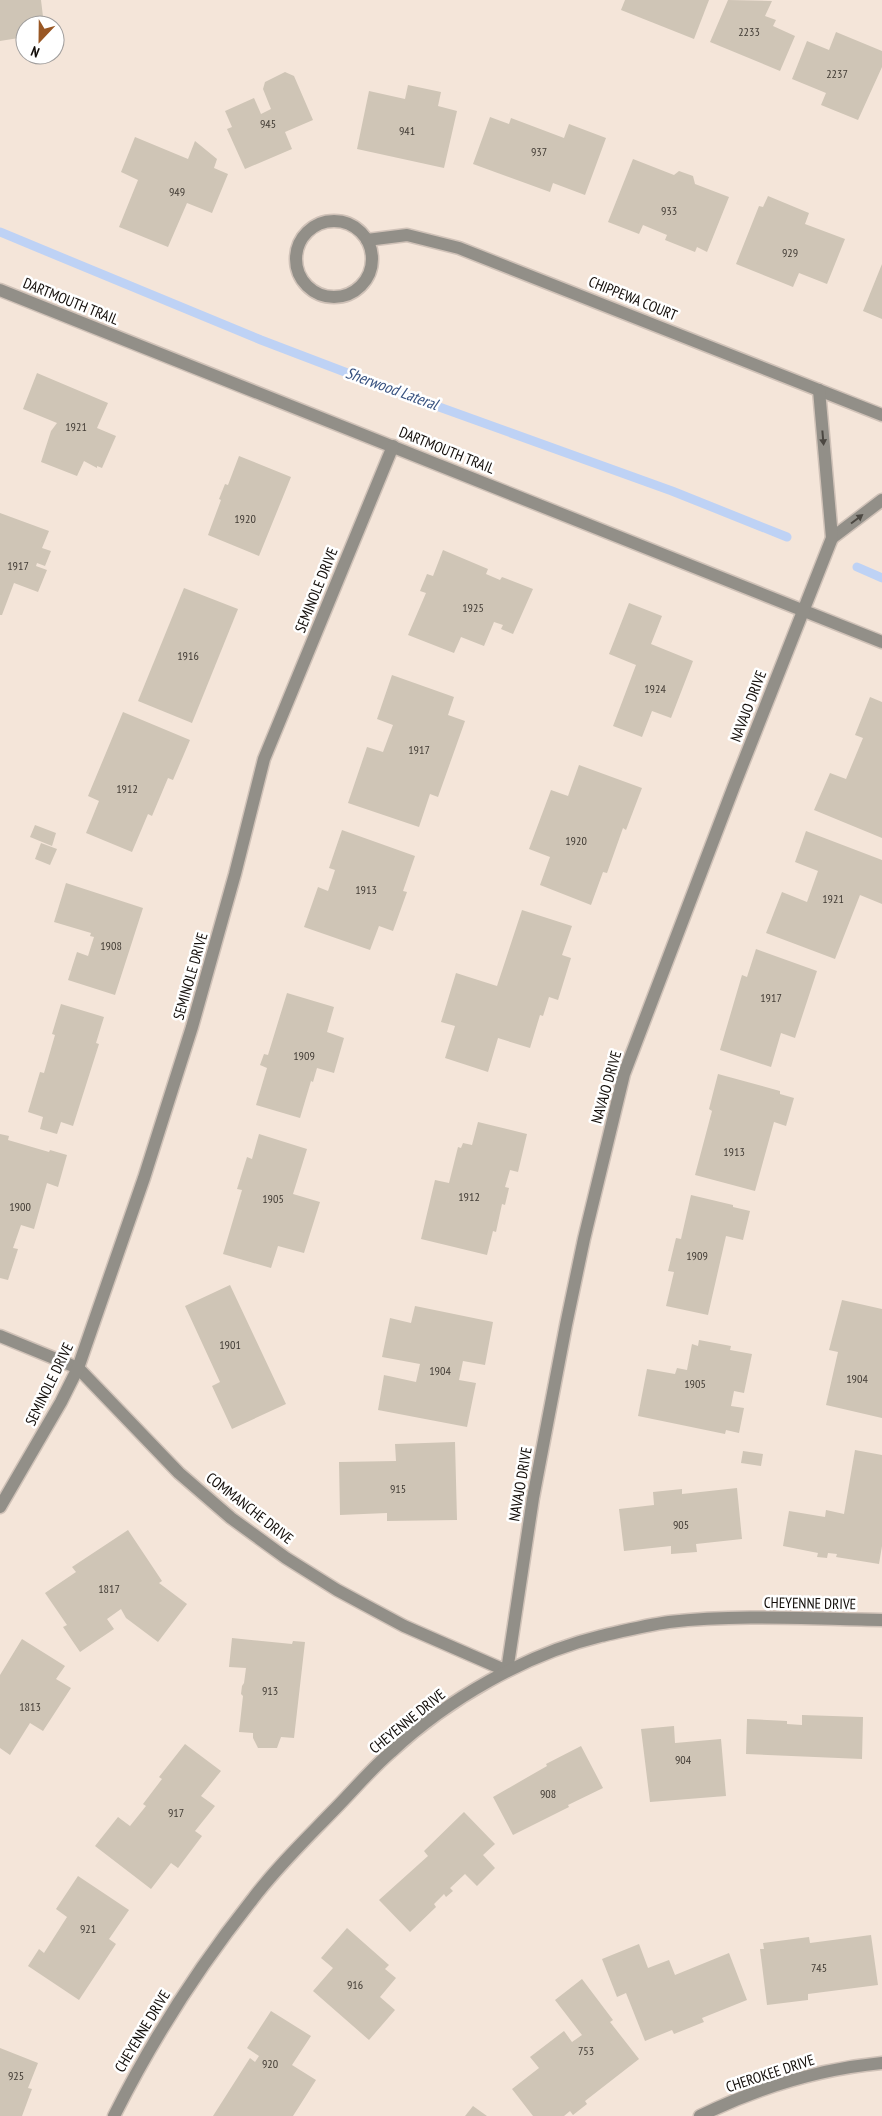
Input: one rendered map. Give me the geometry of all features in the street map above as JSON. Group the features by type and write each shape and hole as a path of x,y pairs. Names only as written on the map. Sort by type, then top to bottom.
{"street":[{"path":"332,220 348,223 359,230 367,240 372,255 370,269 365,281 356,290 343,296 331,297 318,294 300,278 296,265 296,252 300,241 308,230 319,223 332,220"},
{"name":"CHIPPEWA COURT","path":"367,240 407,235 459,248 882,415"},
{"name":"DARTMOUTH TRAIL","path":"0,290 882,642"},
{"name":"NAVAJO DRIVE","path":"506,1671 533,1498 566,1325 586,1230 624,1074 832,538 819,390"},
{"name":"SEMINOLE DRIVE","path":"0,1507 61,1402 78,1368 144,1178 192,1027 235,874 264,759 393,446"},
{"path":"832,538 882,500"},
{"name":"COMMANCHE DRIVE","path":"0,1336 78,1368 179,1473 231,1518 286,1558 337,1590 404,1626 506,1671"},
{"name":"CHEYENNE DRIVE","path":"114,2116 142,2059 194,1976 253,1898 291,1854 391,1751 446,1707 506,1671 540,1656 599,1636 668,1622 730,1618 882,1620"},
{"name":"CHEROKEE DRIVE","path":"700,2116 734,2100 801,2077 882,2063"}],"building":[{"path":"0,0 41,0 43,15 15,15 15,39 0,41"},
{"path":"625,0 709,0 694,39 621,10"},
{"path":"728,0 772,1 765,16 776,20 773,26 795,36 780,71 710,42"},
{"path":"836,32 882,51 882,67 858,120 821,105 826,93 792,79 807,41 829,50"},
{"path":"285,72 294,76 313,120 285,132 292,149 245,169 227,129 232,127 225,111 254,98 261,114 271,109 263,89 265,82"},
{"path":"408,85 441,92 438,106 457,111 444,168 357,149 369,91 405,99"},
{"path":"490,117 509,124 511,118 564,138 569,124 606,138 585,195 553,183 550,192 473,164"},
{"path":"135,137 188,159 195,141 217,159 214,168 228,174 212,213 187,203 168,247 119,227 138,180 121,172"},
{"path":"633,159 674,175 679,171 693,176 695,184 729,197 707,252 697,247 695,252 665,240 667,235 643,225 639,234 608,222"},
{"path":"768,196 809,213 805,224 845,239 827,284 799,273 793,287 736,264 759,206 763,207"},
{"path":"882,264 882,319 863,311"},
{"path":"37,373 108,403 97,428 116,436 102,468 97,466 97,468 84,461 77,476 41,462 51,431 57,423 23,409"},
{"path":"239,456 291,477 259,556 208,535 221,500 219,499 225,484 228,485"},
{"path":"0,513 49,531 42,548 51,551 45,566 37,563 36,566 47,570 38,592 14,583 2,615 0,615"},
{"path":"443,550 488,569 486,574 500,580 502,577 533,589 513,634 501,629 503,625 494,622 484,646 461,637 454,653 408,635 426,593 420,591 427,574 433,576"},
{"path":"184,588 238,609 192,723 138,701"},
{"path":"629,603 662,616 651,644 693,661 671,718 652,711 642,737 613,726 636,665 609,654"},
{"path":"392,675 454,697 448,715 465,721 438,797 430,794 419,827 348,803 367,747 383,752 393,725 377,719"},
{"path":"870,697 882,702 882,838 814,810 830,773 846,779 863,738 855,735"},
{"path":"123,712 190,740 173,780 168,778 152,816 148,814 132,852 86,833 99,801 88,796"},
{"path":"579,765 642,788 626,830 623,828 607,873 603,872 591,905 540,885 550,857 529,849 551,790 568,796"},
{"path":"35,825 56,833 52,846 30,837"},
{"path":"342,830 415,856 403,891 407,892 393,931 379,926 370,950 304,927 318,887 328,891 335,870 329,868"},
{"path":"806,831 882,860 882,904 860,895 835,959 766,933 782,892 807,902 818,871 795,862"},
{"path":"41,843 57,849 50,865 35,859"},
{"path":"66,883 143,908 115,995 68,980 77,952 88,956 94,937 90,936 91,933 54,922"},
{"path":"522,910 572,926 562,955 571,958 558,1000 549,997 543,1016 540,1015 530,1048 498,1038 488,1072 445,1058 455,1026 441,1022 456,973 497,986"},
{"path":"756,949 817,971 795,1038 781,1033 771,1067 720,1050 742,975 747,977"},
{"path":"287,993 334,1007 327,1032 344,1038 334,1073 317,1068 300,1118 256,1105 267,1068 260,1065 264,1054 268,1055"},
{"path":"61,1004 104,1017 96,1043 99,1044 73,1126 61,1122 57,1134 40,1129 43,1117 28,1112 40,1072 44,1073 55,1035 52,1034"},
{"path":"718,1074 780,1091 780,1094 794,1098 786,1126 774,1122 755,1191 695,1175 712,1111 709,1109"},
{"path":"478,1122 527,1134 518,1172 510,1170 505,1187 509,1188 505,1205 502,1204 496,1232 493,1231 487,1255 421,1239 435,1180 449,1183 458,1147 461,1148 463,1143 472,1145"},
{"path":"0,1134 9,1136 8,1140 49,1152 50,1150 67,1155 58,1187 47,1183 34,1229 21,1225 13,1248 18,1249 8,1280 0,1278"},
{"path":"259,1134 307,1149 293,1194 320,1202 304,1253 278,1246 271,1268 223,1254 242,1190 237,1189 247,1157 252,1159"},
{"path":"691,1195 750,1211 743,1240 726,1236 708,1315 666,1306 674,1272 668,1271 676,1238 681,1239"},
{"path":"230,1285 286,1404 232,1429 212,1386 220,1382 185,1306"},
{"path":"842,1300 882,1309 882,1418 826,1405 838,1352 829,1350"},
{"path":"415,1306 493,1322 485,1365 463,1361 459,1380 476,1383 467,1427 378,1410 384,1375 416,1382 420,1364 382,1357 390,1318 411,1323"},
{"path":"699,1340 731,1346 730,1350 752,1354 744,1393 734,1391 731,1406 744,1408 739,1433 726,1430 725,1434 638,1416 647,1369 675,1374 677,1368 687,1370 692,1344 698,1346"},
{"path":"455,1442 457,1520 387,1521 387,1513 340,1515 339,1462 396,1461 395,1444"},
{"path":"855,1450 882,1455 882,1546 879,1564 836,1557 837,1554 828,1553 827,1558 817,1557 818,1553 783,1546 789,1511 825,1517 826,1510 844,1514"},
{"path":"743,1451 763,1454 761,1466 741,1463"},
{"path":"737,1488 742,1539 696,1544 697,1552 671,1554 671,1546 624,1551 619,1509 654,1505 653,1492 682,1489 682,1494"},
{"path":"128,1530 162,1581 159,1583 187,1604 158,1642 126,1618 121,1609 107,1619 114,1629 80,1652 63,1627 67,1625 45,1593 76,1572 72,1567"},
{"path":"232,1638 292,1644 293,1641 305,1642 294,1738 281,1737 277,1748 258,1748 253,1738 253,1733 239,1732 243,1696 241,1694 246,1668 229,1667"},
{"path":"22,1639 65,1666 56,1679 71,1688 43,1731 30,1723 10,1755 0,1748 0,1675"},
{"path":"802,1715 863,1717 862,1759 746,1754 747,1719 787,1721 787,1724 802,1725"},
{"path":"674,1726 675,1743 721,1739 726,1796 650,1802 641,1729"},
{"path":"185,1744 221,1771 201,1796 215,1806 195,1831 202,1836 178,1868 171,1863 151,1889 95,1846 118,1817 130,1826 146,1806 143,1804 162,1779 159,1777"},
{"path":"581,1746 603,1788 513,1835 493,1797 547,1766 546,1764"},
{"path":"464,1812 495,1844 483,1855 495,1868 477,1886 465,1874 450,1888 453,1891 446,1897 444,1894 434,1904 436,1907 410,1932 379,1900 428,1856 424,1851"},
{"path":"78,1876 129,1910 109,1939 116,1944 79,2000 28,1966 39,1949 44,1953 67,1917 56,1909"},
{"path":"347,1928 389,1965 385,1969 396,1978 380,1997 395,2010 369,2040 313,1991 333,1968 321,1958"},
{"path":"871,1935 878,1985 808,1994 808,2000 767,2005 760,1949 764,1949 763,1943 809,1937 810,1943"},
{"path":"639,1944 648,1968 669,1960 675,1975 729,1953 747,2000 702,2018 704,2022 674,2034 672,2030 645,2041 626,1993 617,1997 602,1959"},
{"path":"582,1979 613,2020 610,2022 639,2059 585,2101 587,2104 573,2115 570,2111 564,2116 533,2116 512,2089 539,2068 530,2057 564,2031 572,2042 582,2035 555,2000"},
{"path":"271,2011 311,2036 292,2065 316,2080 293,2116 213,2116 250,2058 255,2062 259,2056 247,2048"},
{"path":"0,2048 38,2063 28,2088 32,2089 22,2116 0,2116"},
{"path":"473,2106 487,2116 465,2116"}],"waterway":[{"name":"Sherwood Lateral","path":"0,232 261,340 392,390 672,491 787,537"},
{"name":"Sherwood Lateral","path":"857,567 882,578"}]}
